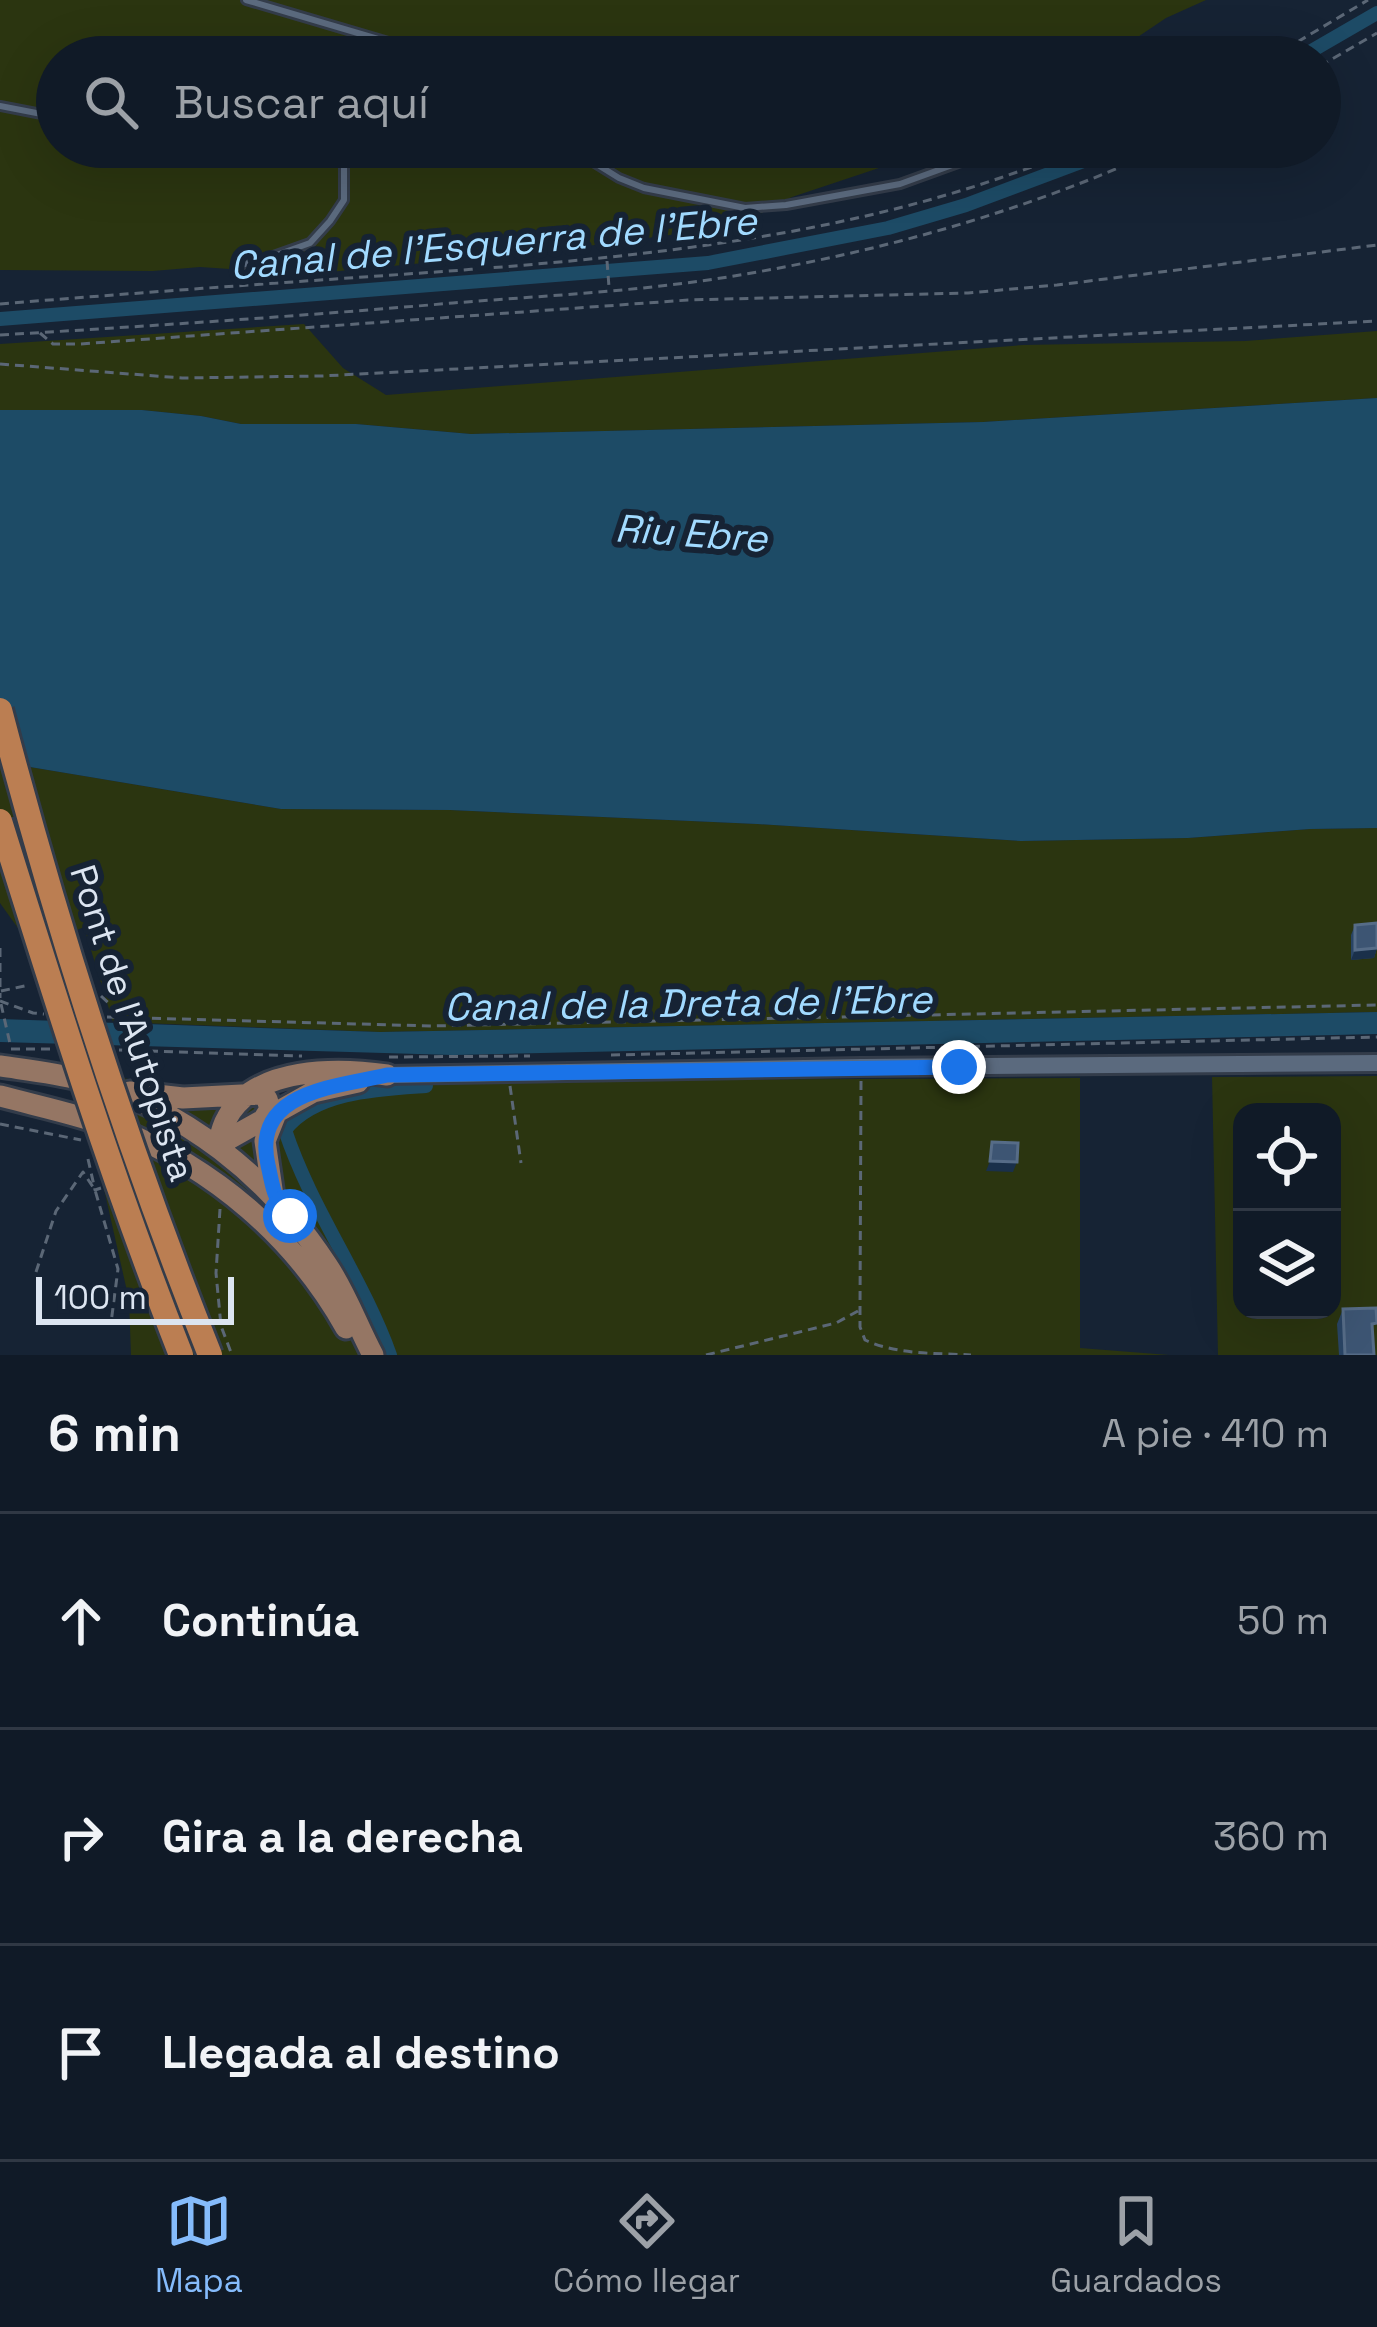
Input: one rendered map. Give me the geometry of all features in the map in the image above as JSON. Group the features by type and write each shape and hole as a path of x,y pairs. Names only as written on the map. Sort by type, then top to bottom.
{"highway":[{"name":"Pont de l'Autopista","path":"0,710 92,1028 210,1355"},
{"name":"Pont de l'Autopista","path":"0,821 67,1036 181,1355"}],"main road":[{"path":"6,1058 100,1086 218,1145 308,1236 330,1270 366,1352"},
{"path":"218,1145 228,1116 252,1093 276,1081 382,1066"},
{"path":"218,1145 313,1092 382,1066"},
{"path":"100,1086 183,1098 260,1094 269,1102 270,1112 261,1123"},
{"path":"0,1096 112,1127 167,1151 227,1191 307,1269 366,1352"},
{"path":"273,1196 265,1141 274,1117 286,1106"}],"street":[{"path":"382,1066 508,1073 1377,1063"}],"lane":[{"path":"246,0 368,36"},
{"path":"0,106 36,113"},
{"path":"237,266 310,242 344,200 344,168"},
{"path":"603,168 644,188 745,208 900,184 944,168"}],"path":[{"path":"1307,36 1368,0"},
{"path":"1341,54 1377,33"},
{"path":"0,304 607,261 830,226 1026,168"},
{"path":"0,335 224,322 709,280 927,235 1033,201 1114,168"},
{"path":"40,333 53,344 80,344 688,300 968,293 1377,245"},
{"path":"607,261 610,289"},
{"path":"0,364 182,378 322,376 1377,321"},
{"path":"0,948 6,1058"},
{"path":"0,1001 33,1013 54,1014"},
{"path":"96,1016 431,1027 1377,1005"},
{"path":"605,1055 1377,1037"},
{"path":"0,1048 6,1058"},
{"path":"6,1058 57,1049"},
{"path":"113,1050 318,1056"},
{"path":"382,1066 548,1057"},
{"path":"861,1067 860,1327 865,1340 877,1346 971,1355"},
{"path":"508,1073 521,1162"},
{"path":"0,1124 84,1142"},
{"path":"88,1158 118,1269 111,1323"},
{"path":"36,1272 56,1210 83,1172 95,1190"},
{"path":"95,1190 115,1184"},
{"path":"227,1191 220,1209 215,1273 220,1326 232,1355"},
{"path":"706,1355 836,1324 860,1310"}],"green space":[{"path":"0,0 1206,0 1139,36 36,36 36,168 879,168 792,197 737,226 550,251 308,274 200,267 0,270"},
{"path":"304,324 343,368 386,395 1023,345 1245,341 1377,331 1377,398 983,422 471,434 356,424 241,424 142,410 0,410 0,344"},
{"path":"0,762 281,809 450,810 1021,841 1377,828 1377,1012 380,1032 113,1022 84,927 52,941 20,931 0,903"},
{"path":"68,1069 197,1086 272,1075 280,1122 337,1092 401,1081 1080,1078 1080,1348 1169,1355 131,1355 129,1300 93,1140"},
{"path":"1377,1076 1377,1355 1218,1355 1212,1077"}],"water":[{"name":"Riu Ebre","path":"1377,398 1377,828 1021,841 450,810 281,809 0,762 0,410 142,410 241,424 356,424 471,434 983,422"},
{"path":"1377,1012 1377,1034 453,1055 0,1042 0,1019 380,1032"}],"building":[{"path":"1377,923 1377,948 1355,950 1355,925"},
{"path":"992,1142 1018,1143 1017,1162 990,1161"},
{"path":"1376,1308 1374,1355 1345,1355 1343,1309"}],"waterway":[{"name":"Canal de l'Esquerra de l'Ebre","path":"1337,36 1377,13"},
{"name":"Canal de l'Esquerra de l'Ebre","path":"0,319 708,263 888,228 1065,168"},
{"path":"390,1355 308,1188 285,1130 313,1107 350,1094 426,1086"}],"route":[{"path":"290,1216 273,1196 266,1133 286,1106 345,1083 387,1075 959,1067"}],"water label":[{"name":"Canal de la Dreta de l'Ebre","path":"688,1003"}]}
